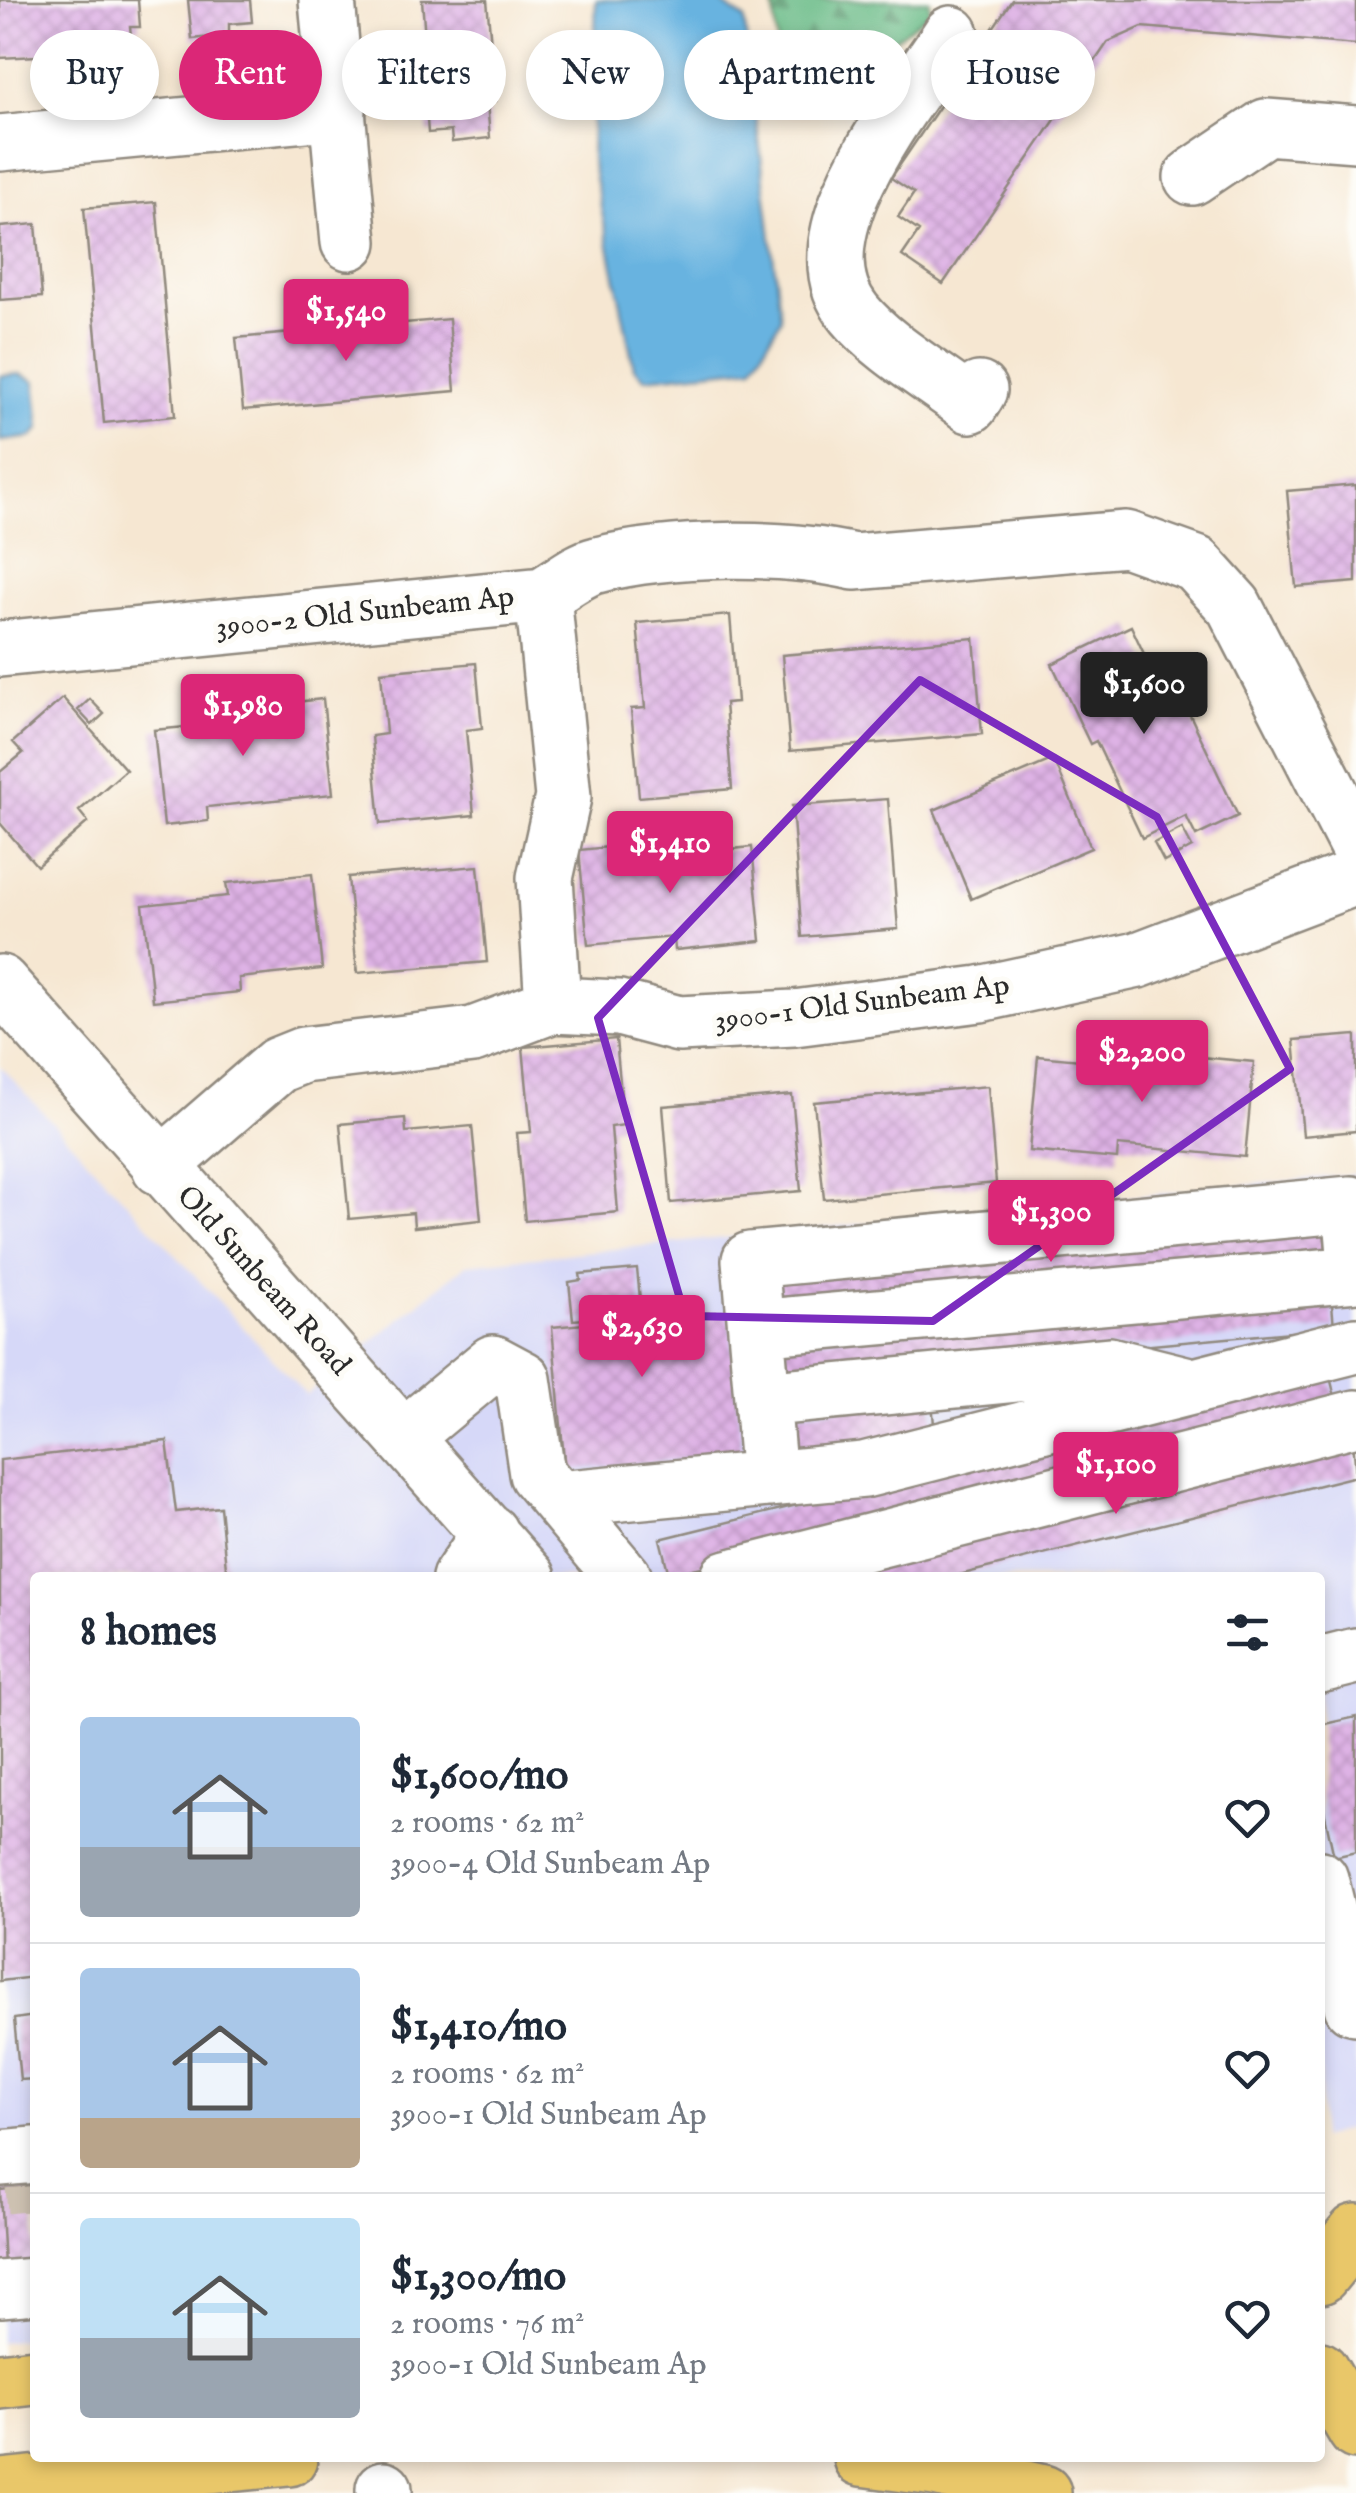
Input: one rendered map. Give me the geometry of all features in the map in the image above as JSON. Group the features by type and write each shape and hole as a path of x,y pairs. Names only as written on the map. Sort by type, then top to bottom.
{"main road":[{"path":"1325,2210 1356,2199"},
{"path":"1325,2270 1356,2232"},
{"path":"0,2381 30,2377"},
{"path":"1325,2379 1356,2432"},
{"path":"1325,2443 1356,2452"},
{"path":"0,2486 248,2462"},
{"path":"889,2462 1040,2484"}],"street":[{"path":"328,0 349,242"},
{"path":"931,65 858,179 835,235 833,258 843,294 863,322 970,404 980,390"},
{"path":"0,143 338,111"},
{"path":"1192,176 1266,127 1356,134"},
{"name":"3900-2 Old Sunbeam Ap","path":"0,649 543,596 594,565 722,550 810,552 854,562 1126,539 1196,564 1234,606 1356,844"},
{"path":"543,596 563,797 545,878 553,1005"},
{"name":"3900-1 Old Sunbeam Ap","path":"160,1167 278,1064 302,1055 473,1035 553,1005 619,1008 679,1024 794,1018 980,994 1138,960 1356,877"},
{"name":"Old Sunbeam Road","path":"0,983 523,1572"},
{"path":"769,1479 750,1260 1351,1204 1356,1266"},
{"path":"756,1328 1356,1274"},
{"path":"558,1500 864,1470 1356,1345"},
{"path":"405,1436 493,1363 524,1380 536,1474 619,1572"},
{"path":"762,1398 1109,1365 1194,1386"},
{"path":"752,1572 1356,1418"},
{"path":"464,1572 490,1533"},
{"path":"1325,1664 1356,1656"},
{"path":"1325,1899 1352,2006 1356,2007"},
{"path":"0,2289 30,2286"}],"highlighted area":[{"path":"920,680 1157,817 1290,1069 933,1321 685,1316 598,1018"}],"shaded area":[{"path":"0,1066 306,1395 467,1264 1356,1174 1356,2126 1325,2137 1325,1572 30,1572 30,2339 0,2342"}],"green space":[{"path":"773,0 930,0 929,13 907,30 776,30"}],"water":[{"path":"596,0 717,0 744,19 745,30 684,30 684,120 756,120 781,319 753,367 645,378 634,368 591,159 592,120 664,120 664,30 595,30"},
{"path":"20,374 35,381 40,428 32,437 0,441 0,376"}],"building":[{"path":"0,0 138,0 140,27 30,30 30,56 0,58"},
{"path":"188,0 250,0 252,22 229,24 229,30 191,30"},
{"path":"422,0 487,0 490,30 424,30"},
{"path":"1012,0 1356,0 1356,45 1142,27 1108,42 1095,61 1095,30 992,30"},
{"path":"931,119 1055,120 943,284 902,256 919,231 898,217 914,193 891,178"},
{"path":"427,120 488,120 490,138 452,142 451,131 428,133"},
{"path":"156,202 175,416 104,423 84,208"},
{"path":"36,224 42,297 0,300 0,227"},
{"path":"449,319 455,391 243,410 236,338"},
{"path":"1356,485 1356,582 1296,587 1287,491"},
{"path":"730,615 737,702 725,703 732,789 639,797 631,709 645,708 637,623"},
{"path":"1131,626 1168,705 1182,698 1238,816 1196,836 1186,816 1142,838 1096,741 1090,744 1052,664"},
{"path":"974,638 982,734 790,751 782,655"},
{"path":"476,663 482,728 466,730 474,815 380,824 372,736 386,734 381,672"},
{"path":"63,698 126,770 79,811 88,822 37,866 0,823 0,772 23,753 13,742"},
{"path":"90,699 104,714 92,725 78,710"},
{"path":"323,699 333,794 207,807 208,821 164,826 154,730 197,726 195,713"},
{"path":"1054,759 1091,848 971,899 934,810"},
{"path":"888,799 898,929 802,937 792,806"},
{"path":"1182,828 1192,847 1164,862 1154,843"},
{"path":"667,841 668,856 752,847 761,941 675,950 674,937 588,945 579,850"},
{"path":"478,866 487,962 357,973 348,877"},
{"path":"312,874 322,969 239,978 240,992 153,1001 143,905 228,896 226,883"},
{"path":"1356,1035 1356,1131 1303,1136 1294,1040"},
{"path":"616,1039 624,1125 611,1127 618,1212 525,1221 517,1133 531,1132 523,1047"},
{"path":"1125,1050 1254,1062 1245,1157 1118,1145 1117,1159 1029,1151 1038,1056 1123,1064"},
{"path":"988,1086 996,1183 824,1199 814,1102"},
{"path":"792,1095 801,1191 671,1203 663,1106"},
{"path":"405,1118 406,1132 472,1126 481,1220 414,1227 413,1213 349,1219 340,1124"},
{"path":"1323,1221 1327,1258 781,1310 777,1272"},
{"path":"637,1269 642,1319 729,1311 742,1454 565,1470 552,1327 585,1324 584,1319 573,1320 569,1282 581,1280 580,1274"},
{"path":"1331,1291 1334,1328 788,1379 784,1343"},
{"path":"1329,1373 1338,1409 681,1572 668,1572 660,1539"},
{"path":"932,1401 935,1437 795,1449 791,1413"},
{"path":"1353,1439 1356,1476 971,1572 829,1572"},
{"path":"167,1441 176,1512 220,1507 226,1572 30,1572 30,1978 0,1981 0,1460"},
{"path":"1356,1717 1356,1852 1334,1857 1325,1815 1325,1724"},
{"path":"30,2017 30,2079 20,2080 14,2019"},
{"path":"30,2187 30,2263 4,2266 0,2190"}]}
